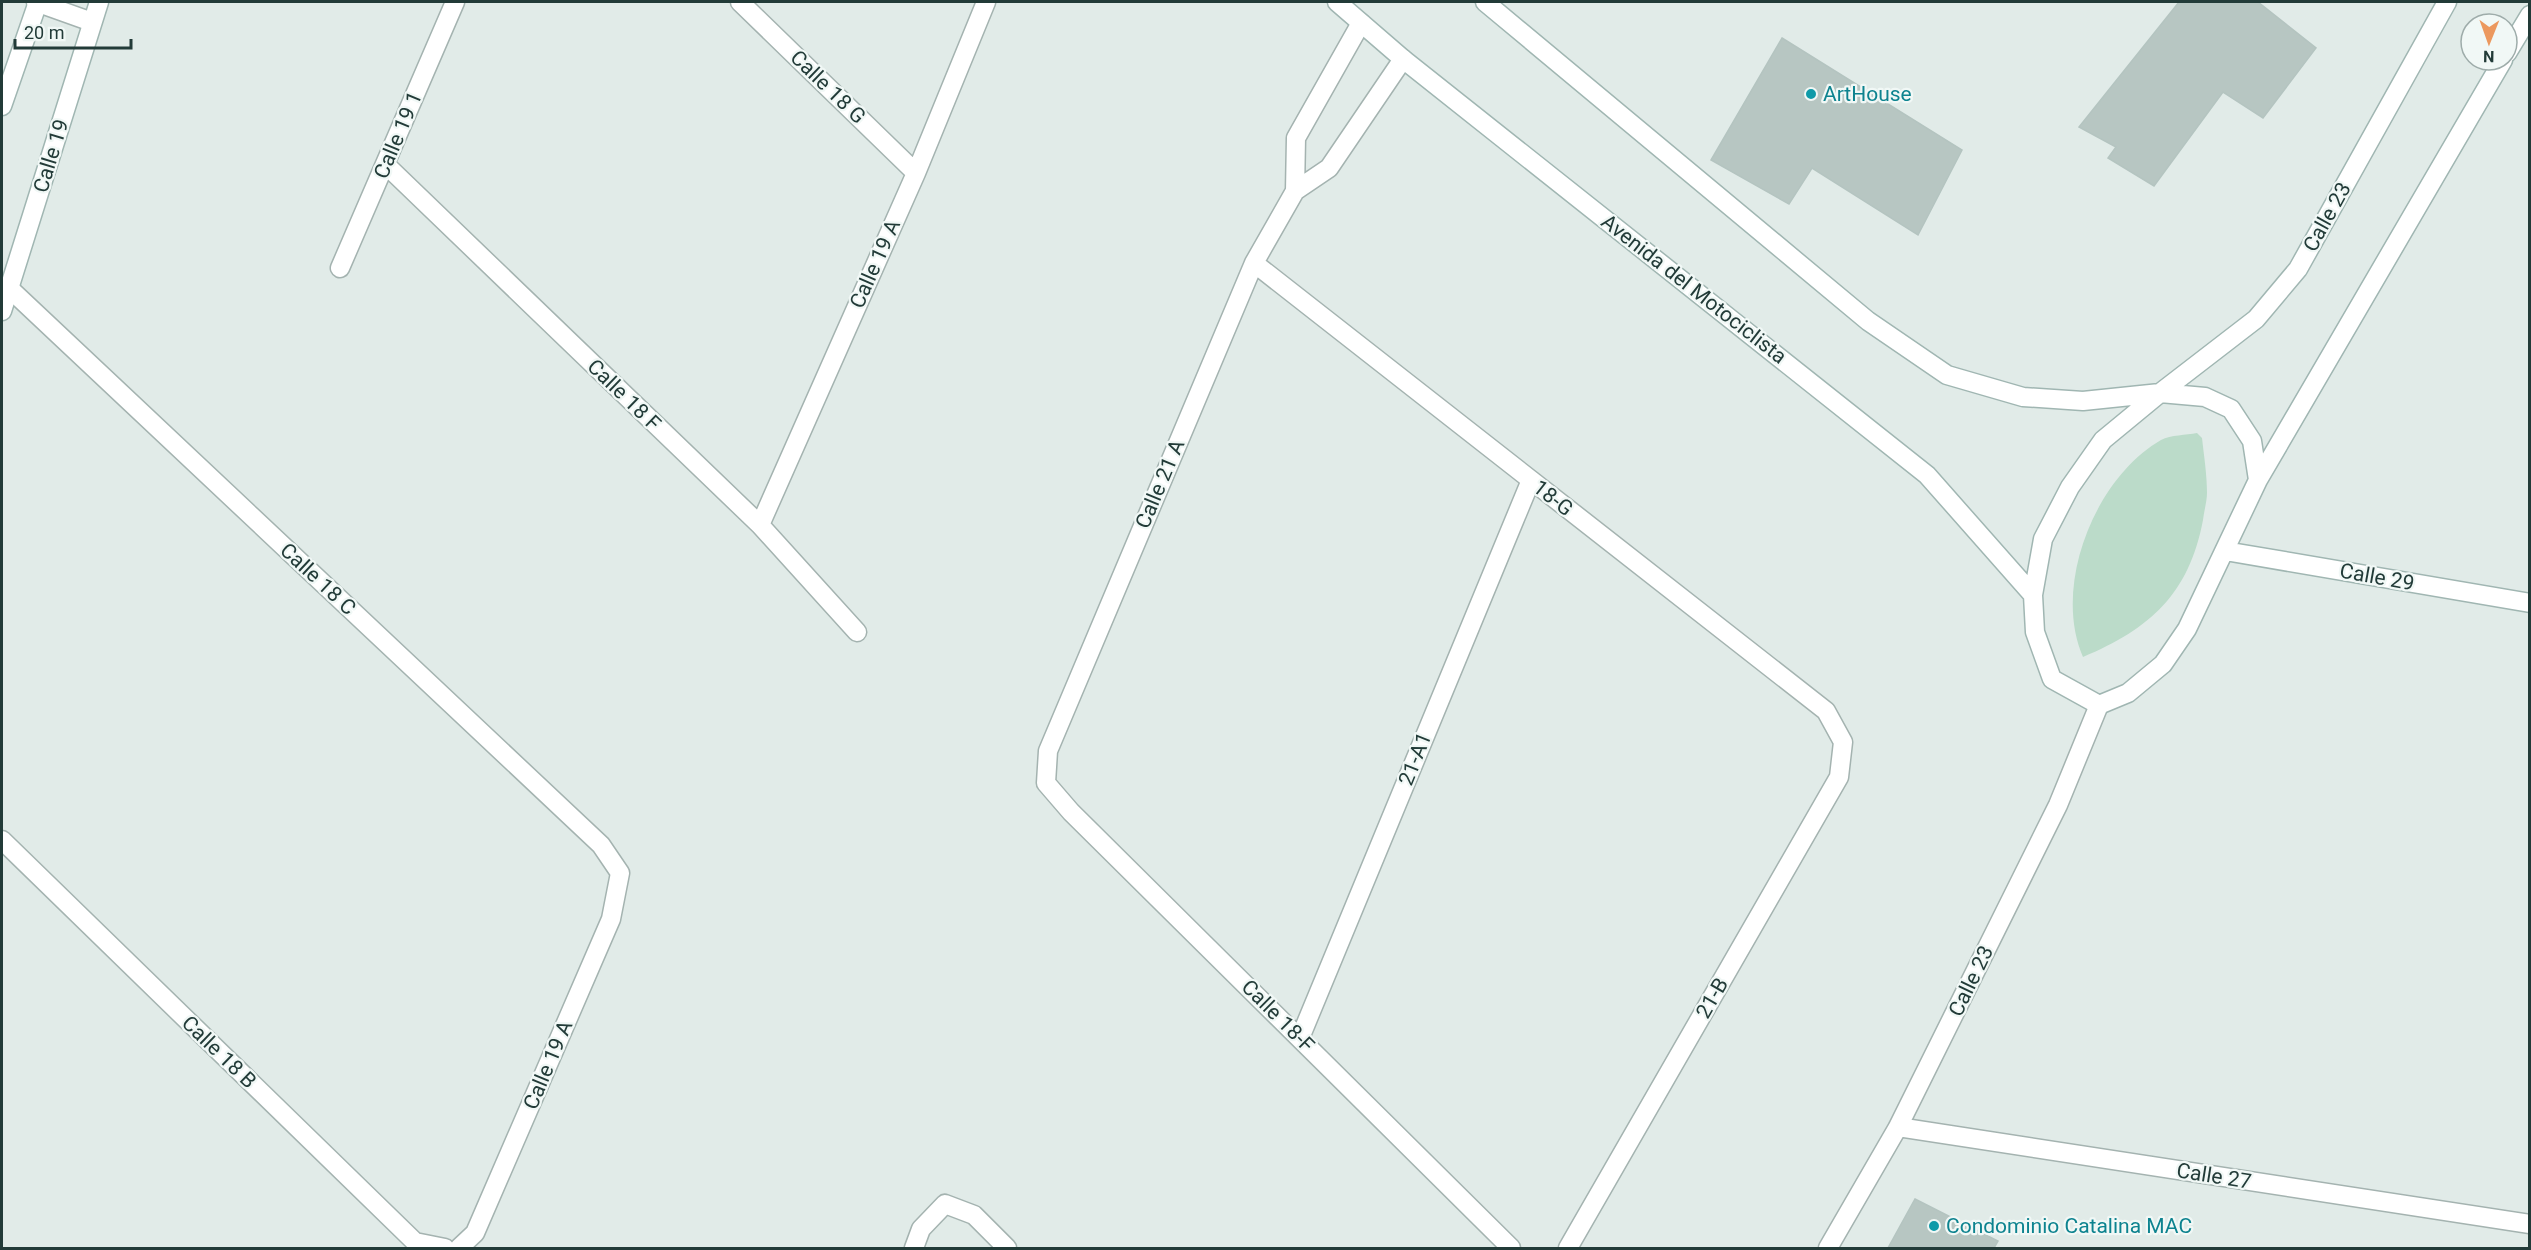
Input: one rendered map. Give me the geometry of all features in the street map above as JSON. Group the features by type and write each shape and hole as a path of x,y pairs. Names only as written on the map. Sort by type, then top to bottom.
{"street":[{"path":"2,106 38,2 92,22"},
{"name":"Calle 19","path":"2,311 99,2"},
{"name":"Calle 19 1","path":"340,268 455,2"},
{"name":"Calle 18 G","path":"740,2 916,173"},
{"name":"Calle 19 A","path":"760,525 916,173 986,2"},
{"name":"Avenida del Motociclista","path":"1337,2 1403,59 1927,475 2033,595"},
{"path":"1485,2 1868,321 1947,375 2023,397 2083,401 2160,393 2205,397 2231,409 2252,441 2258,480"},
{"name":"Calle 23","path":"1828,1248 1898,1127 2058,806 2099,705 2052,679 2035,632 2033,595 2043,538 2070,487 2103,440 2256,319 2298,269 2447,2"},
{"path":"2519,32 2529,15"},
{"name":"Calle 21 A","path":"1295,191 1296,138 1361,23"},
{"name":"Calle 21 A","path":"1046,783 1048,751 1254,262 1295,191 1329,168 1403,59"},
{"path":"2099,705 2128,693 2163,664 2187,629 2258,480 2496,72"},
{"name":"Calle 18 F","path":"385,164 760,525 857,632"},
{"name":"18-G","path":"1254,262 1826,711 1844,742"},
{"name":"Calle 18 C","path":"10,289 601,845 620,873"},
{"name":"21-A1","path":"1300,1038 1531,480"},
{"name":"Calle 29","path":"2225,551 2529,603"},
{"name":"21-B","path":"1568,1248 1839,777 1844,742"},
{"name":"Calle 18-F","path":"1046,783 1071,812 1511,1248"},
{"name":"Calle 18 B","path":"2,840 415,1242 445,1248"},
{"name":"Calle 19 A","path":"459,1248 475,1233 611,919 620,873"},
{"name":"Calle 27","path":"1898,1127 2529,1224"},
{"path":"914,1248 921,1229 945,1204 974,1215 1007,1248"}],"green space":[{"path":"2197,433 2202,438 2207,496 2197,546 2188,569 2163,606 2147,621 2107,646 2083,657 2075,629 2073,598 2077,567 2086,536 2099,507 2117,480 2137,457 2165,438"}],"building":[{"path":"2179,2 2258,2 2316,48 2263,118 2223,92 2154,186 2108,158 2116,147 2079,127"},
{"name":"ArtHouse","path":"1782,38 1962,150 1918,235 1812,168 1789,204 1711,160"},
{"name":"Condominio Catalina MAC","path":"1915,1199 1998,1241 1994,1248 1888,1248"}],"place":[{"name":"ArtHouse","path":"1811,94"},
{"name":"Condominio Catalina MAC","path":"1934,1226"}]}
